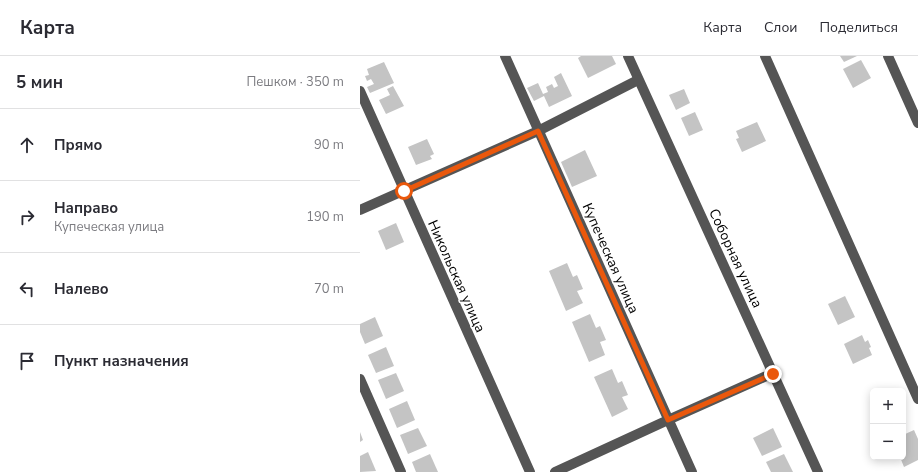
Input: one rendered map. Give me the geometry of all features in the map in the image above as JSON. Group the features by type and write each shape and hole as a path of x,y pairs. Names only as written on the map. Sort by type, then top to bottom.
{"street":[{"name":"Купеческая улица","path":"505,56 692,472"},
{"name":"Соборная улица","path":"628,56 818,472"},
{"path":"765,56 918,399"},
{"path":"888,56 918,123"},
{"path":"360,210 538,131 638,80"},
{"name":"Никольская улица","path":"360,91 530,472"},
{"path":"555,472 773,374"},
{"path":"360,379 401,472"}],"building":[{"path":"581,56 612,56 616,64 588,78 578,58"},
{"path":"840,56 857,56 844,62"},
{"path":"861,60 871,78 853,88 843,69"},
{"path":"384,62 394,83 370,93 367,87 374,84 371,79 367,81 365,76 369,75 367,69"},
{"path":"561,73 572,96 549,107 544,96 534,101 527,88 538,83 543,94 548,92 546,87 552,84 554,88 558,86 554,77"},
{"path":"393,86 404,106 386,114 379,100 390,95 387,89"},
{"path":"684,89 690,103 676,110 669,95"},
{"path":"695,112 703,130 689,136 681,118"},
{"path":"757,122 766,141 742,152 736,139 739,138 736,131"},
{"path":"427,139 434,154 430,156 432,159 416,165 408,147"},
{"path":"585,150 597,176 572,187 561,162"},
{"path":"396,223 404,242 386,250 378,231"},
{"path":"567,263 573,277 577,275 583,289 577,291 583,303 566,311 549,271"},
{"path":"845,296 855,317 838,325 828,304"},
{"path":"590,314 596,328 600,326 606,340 600,342 605,355 589,362 572,322"},
{"path":"375,317 383,336 365,344 360,332 360,324"},
{"path":"862,335 865,342 868,340 872,355 853,364 844,344"},
{"path":"386,347 394,366 376,373 368,355"},
{"path":"612,369 618,383 622,381 628,395 622,397 628,409 612,417 594,377"},
{"path":"396,373 404,391 386,399 378,380"},
{"path":"407,401 415,420 397,428 389,409"},
{"path":"418,428 427,446 408,454 400,435"},
{"path":"773,428 782,447 762,456 753,438"},
{"path":"914,430 918,439 918,460 904,467 901,460 906,460 906,434"},
{"path":"360,432 363,440 360,442"},
{"path":"368,452 376,471 360,472 360,456"},
{"path":"430,454 438,472 416,472 412,462"},
{"path":"784,454 793,472 771,472 766,462"}],"route":[{"path":"404,191 538,131 668,420 773,374"}]}
